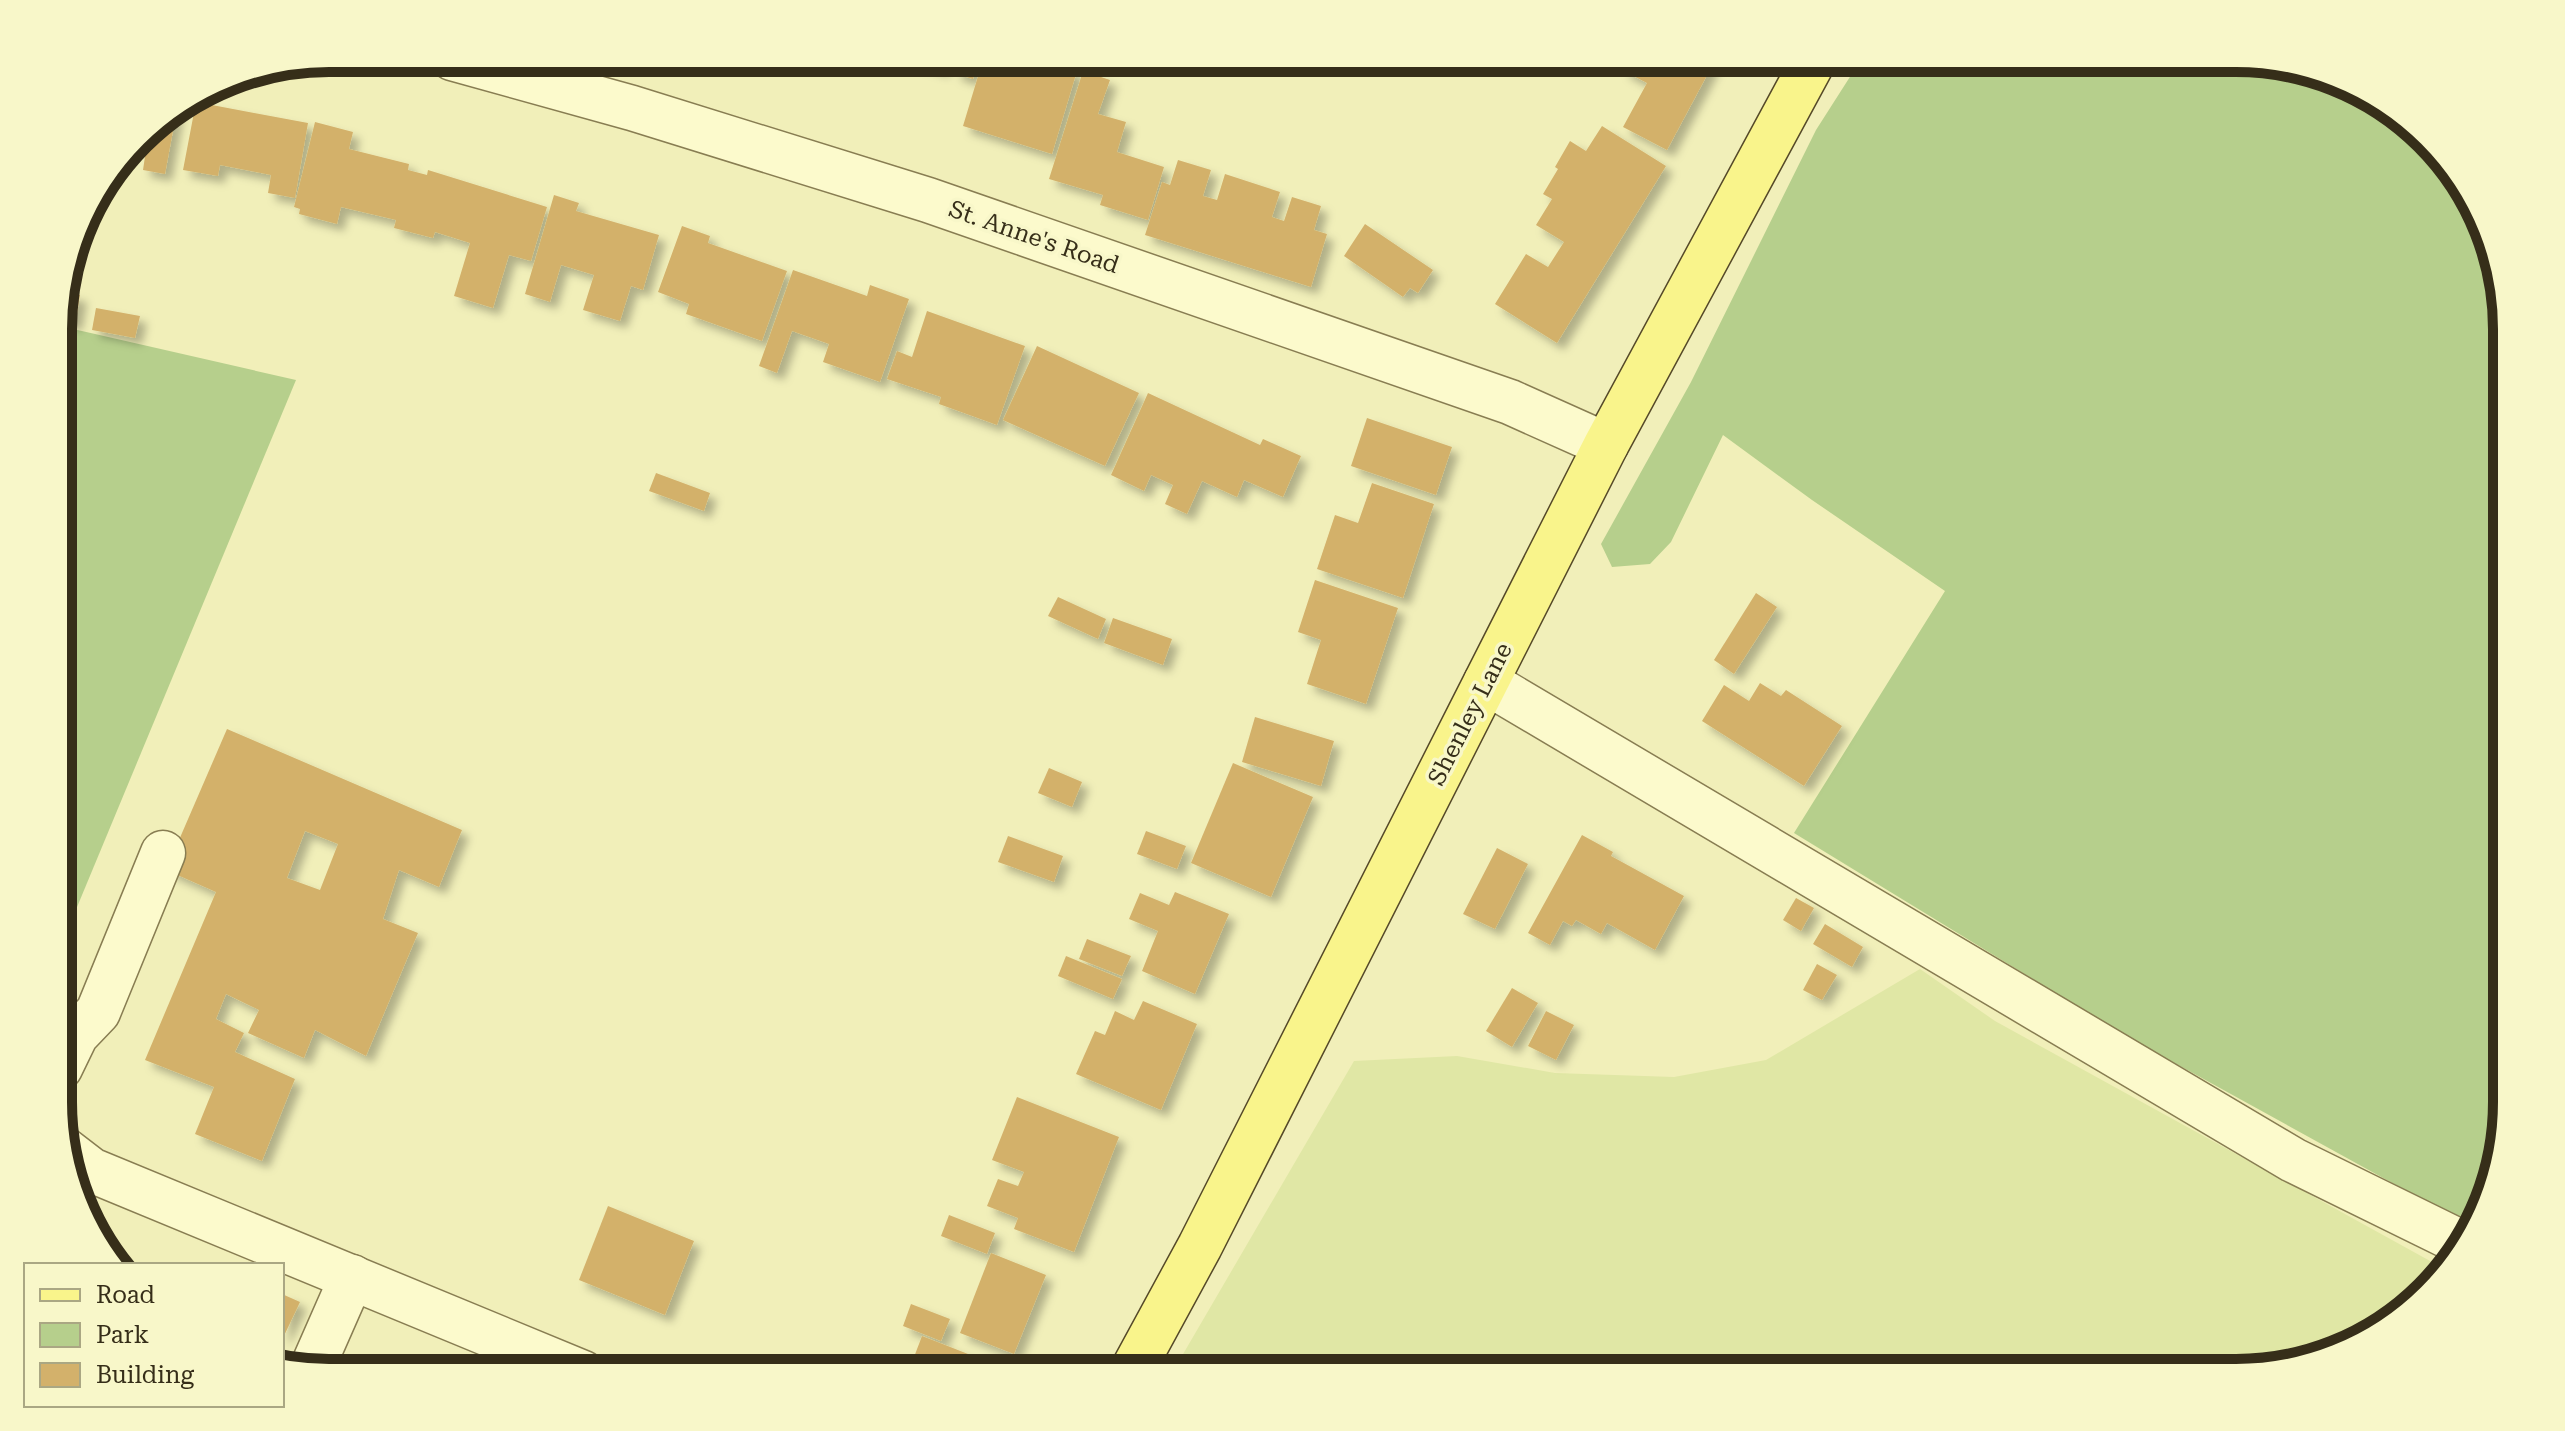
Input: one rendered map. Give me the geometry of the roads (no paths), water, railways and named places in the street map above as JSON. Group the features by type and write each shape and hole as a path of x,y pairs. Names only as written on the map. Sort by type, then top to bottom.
{"main road":[{"name":"Shenley Lane","path":"1139,1359 1200,1246 1606,445 1807,72"}],"street":[{"name":"St. Anne's Road","path":"506,73 632,108 928,200 1510,402 1606,445"},
{"path":"1486,682 2293,1160 2453,1239"},
{"path":"72,1043 98,1012 163,853"},
{"path":"80,1162 91,1170 549,1359"},
{"path":"316,1358 352,1277"}]}
